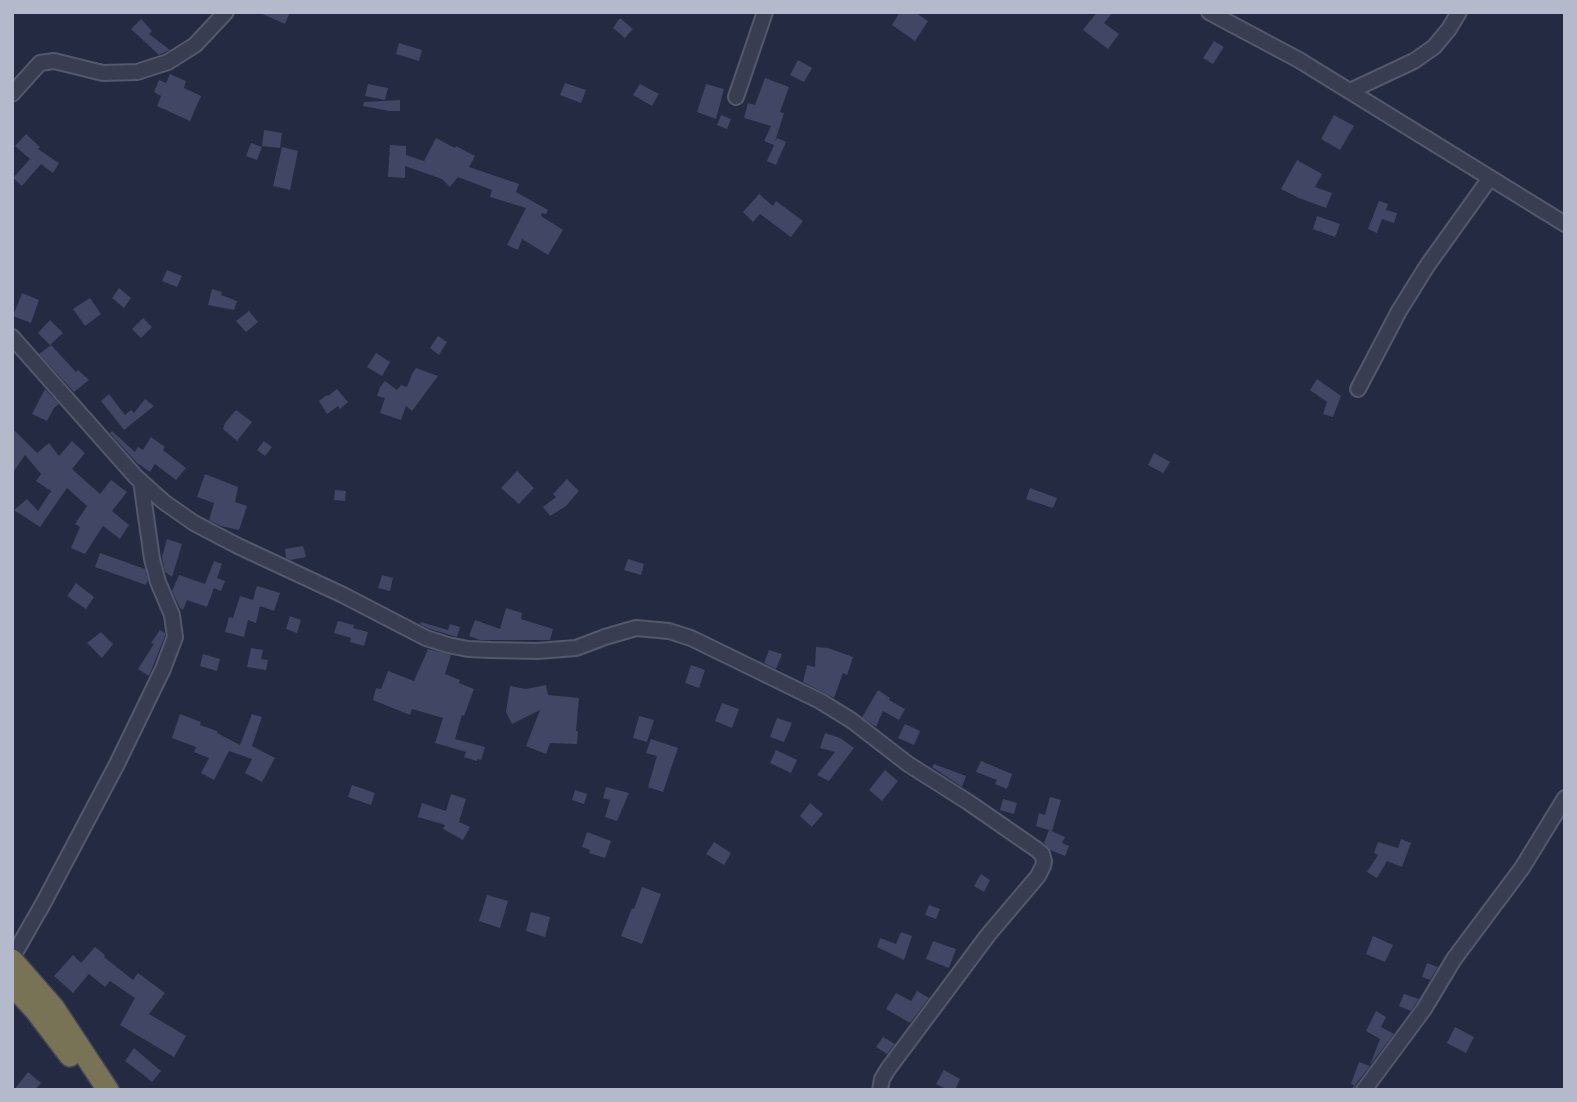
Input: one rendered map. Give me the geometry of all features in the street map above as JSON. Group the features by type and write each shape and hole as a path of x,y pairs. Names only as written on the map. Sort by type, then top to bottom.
{"highway":[{"path":"12,959 54,1008 108,1090"},
{"path":"12,985 69,1054 93,1090"}],"street":[{"path":"12,94 40,63 54,61 103,73 137,72 168,62 195,46 226,12"},
{"path":"736,97 765,12"},
{"path":"1209,12 1299,60 1565,224"},
{"path":"1350,91 1415,61 1434,47 1449,29 1458,12"},
{"path":"1358,389 1420,277 1490,178"},
{"path":"12,337 141,481 164,502 194,523 238,546 343,595 426,638 448,645 490,650 576,648 605,636 636,628 669,631 691,638 820,701 851,720 908,764 1037,849 1044,861 1038,876 988,935 888,1069 880,1090"},
{"path":"12,959 117,764 163,669 175,637 172,615 152,559 141,481"},
{"path":"1364,1090 1424,1009 1454,958 1522,868 1565,798"}],"building":[{"path":"258,12 290,12 285,24"},
{"path":"900,12 915,12 928,21 915,41 892,25"},
{"path":"1097,12 1113,12 1104,23 1119,34 1108,49 1083,30"},
{"path":"620,18 633,29 625,38 613,28"},
{"path":"141,19 152,31 149,34 170,50 159,55 131,29"},
{"path":"1214,41 1224,47 1213,64 1203,58"},
{"path":"399,43 422,50 419,61 396,54"},
{"path":"798,60 812,68 804,82 790,75"},
{"path":"170,74 186,81 184,88 201,96 190,121 157,106 161,96 154,92 159,80 166,83"},
{"path":"765,78 789,87 780,112 784,113 775,142 777,138 786,142 776,165 767,161 774,145 764,141 771,126 744,118 748,103 755,105"},
{"path":"565,83 586,90 581,103 560,95"},
{"path":"368,84 388,88 385,100 365,96"},
{"path":"640,84 659,94 652,106 633,95"},
{"path":"706,84 724,89 716,119 697,112"},
{"path":"400,100 400,111 363,106 364,102"},
{"path":"721,115 731,119 727,129 717,125"},
{"path":"1334,115 1354,126 1340,150 1321,139"},
{"path":"264,130 282,133 280,148 262,146"},
{"path":"26,134 40,147 38,149 59,163 53,173 41,164 22,186 13,178 30,159 15,146"},
{"path":"436,138 475,156 469,167 519,184 516,192 548,210 541,216 563,230 548,255 522,239 518,250 507,245 526,208 490,197 492,190 458,177 450,187 442,179 405,166 405,178 388,177 390,145 406,146 406,155 424,161"},
{"path":"251,143 262,147 257,160 246,156"},
{"path":"282,147 298,151 290,190 273,186"},
{"path":"1297,160 1322,174 1315,187 1332,193 1326,208 1281,189"},
{"path":"759,194 773,206 776,201 803,221 791,237 760,214 753,222 743,212"},
{"path":"1379,201 1388,204 1386,210 1397,213 1394,223 1382,219 1377,233 1368,229"},
{"path":"1317,216 1340,224 1335,237 1313,229"},
{"path":"167,270 182,276 177,287 162,281"},
{"path":"119,288 131,298 124,308 112,298"},
{"path":"212,289 237,301 234,310 208,305"},
{"path":"22,293 39,300 31,323 13,316"},
{"path":"90,298 101,314 85,326 73,309"},
{"path":"249,311 258,322 246,332 236,321"},
{"path":"143,318 152,327 141,338 132,329"},
{"path":"50,320 63,333 50,345 38,333"},
{"path":"438,336 447,342 439,355 430,348"},
{"path":"51,345 76,372 78,370 89,380 74,392 39,354"},
{"path":"376,353 390,362 382,376 367,367"},
{"path":"416,368 438,376 412,411 406,406 401,420 380,413 385,398 377,396 380,387 385,381 397,390 401,385 407,387"},
{"path":"1317,379 1341,396 1333,417 1323,414 1327,402 1310,390"},
{"path":"45,389 59,404 47,421 32,414"},
{"path":"337,389 348,402 340,409 338,406 327,414 319,401"},
{"path":"109,394 125,415 131,410 134,413 145,399 154,406 124,430 101,401"},
{"path":"236,410 252,422 237,441 223,429"},
{"path":"12,428 37,453 49,443 59,456 72,441 85,453 72,469 100,494 111,480 127,492 112,511 129,525 120,539 103,526 85,554 71,548 80,527 75,524 87,506 67,488 40,527 14,510 27,499 38,511 51,491 36,481 41,474 25,455 12,474"},
{"path":"112,431 135,452 138,447 143,450 151,437 186,468 176,480 155,464 150,472 137,463 110,433"},
{"path":"264,441 272,447 265,456 257,450"},
{"path":"1154,453 1170,462 1163,473 1148,465"},
{"path":"517,471 534,488 519,504 501,488"},
{"path":"205,474 238,487 235,502 247,506 239,530 209,520 214,503 197,497"},
{"path":"567,479 579,491 566,506 550,516 543,507 556,497 553,494"},
{"path":"1030,488 1057,498 1053,508 1026,499"},
{"path":"335,490 346,491 345,501 334,500"},
{"path":"167,539 182,544 172,577 165,572 162,557"},
{"path":"303,546 306,557 290,560 286,558 285,549"},
{"path":"100,553 145,569 148,580 146,585 95,567"},
{"path":"628,559 644,564 641,575 624,570"},
{"path":"214,561 222,564 217,578 225,581 221,591 214,588 207,607 187,600 183,610 180,608 172,591 179,575 205,584"},
{"path":"382,575 393,578 390,591 378,588"},
{"path":"76,583 94,597 86,609 67,596"},
{"path":"257,586 280,593 274,611 260,606 256,623 248,620 244,637 225,632 240,596 253,600"},
{"path":"506,608 522,613 521,619 553,629 550,640 480,640 469,636 475,620 500,629"},
{"path":"290,616 301,620 297,633 286,629"},
{"path":"338,621 368,632 364,646 350,642 351,638 334,633"},
{"path":"421,622 448,630 450,624 460,627 457,637 430,629 420,624"},
{"path":"160,630 165,636 149,676 138,669"},
{"path":"101,632 113,644 102,658 87,643"},
{"path":"816,647 828,648 853,657 847,675 843,673 834,698 803,682 807,665 815,667"},
{"path":"251,648 263,650 261,659 268,660 266,670 247,667"},
{"path":"428,649 451,655 445,674 474,689 455,739 485,747 481,760 464,757 466,752 435,743 443,718 412,709 410,715 373,700 376,688 381,689 388,671 414,681"},
{"path":"769,650 782,654 776,669 764,663"},
{"path":"203,654 220,659 217,671 200,666"},
{"path":"691,665 705,670 699,688 685,683"},
{"path":"546,685 548,695 579,698 577,744 550,743 546,754 526,746 540,710 512,724 506,712 510,686 526,689"},
{"path":"878,690 905,709 899,720 883,711 876,727 862,717"},
{"path":"722,703 739,709 732,728 715,721"},
{"path":"180,714 201,722 200,725 217,731 240,745 252,714 262,717 252,746 275,758 262,782 245,773 252,759 229,751 214,780 201,773 209,758 194,752 196,747 172,738"},
{"path":"639,716 654,720 647,742 633,738"},
{"path":"777,718 792,723 784,742 770,737"},
{"path":"905,724 920,731 914,745 898,738"},
{"path":"825,733 840,738 854,748 829,781 817,775 835,752 820,748"},
{"path":"651,739 678,748 663,792 648,787 657,756 646,753"},
{"path":"776,750 797,760 791,773 770,763"},
{"path":"981,761 1012,774 1007,789 995,784 997,780 976,772"},
{"path":"934,764 966,776 962,787 932,767"},
{"path":"885,770 898,781 882,801 869,790"},
{"path":"352,785 375,793 371,805 348,797"},
{"path":"606,787 629,793 617,821 605,817 610,800 603,798"},
{"path":"575,790 587,794 584,804 572,800"},
{"path":"451,794 466,799 459,822 470,827 463,840 443,829 445,825 418,817 422,803 446,811"},
{"path":"1050,797 1061,800 1052,831 1036,826 1039,813 1045,815"},
{"path":"1003,799 1017,803 1014,814 1000,810"},
{"path":"810,803 823,814 812,827 800,816"},
{"path":"1049,830 1065,837 1062,843 1069,846 1065,856 1050,850 1044,843"},
{"path":"587,832 611,841 605,858 589,853 590,850 582,847"},
{"path":"1401,839 1411,843 1402,867 1387,861 1377,878 1367,872 1378,855 1374,853 1378,842 1398,848"},
{"path":"714,842 731,853 724,865 706,854"},
{"path":"981,874 990,880 984,892 974,886"},
{"path":"642,887 661,894 642,944 621,936"},
{"path":"487,895 508,901 500,928 479,921"},
{"path":"929,905 940,909 936,919 925,915"},
{"path":"531,912 550,917 545,937 526,931"},
{"path":"901,932 912,936 904,960 877,947 880,938 896,944"},
{"path":"1373,936 1393,945 1385,962 1366,954"},
{"path":"933,941 956,949 949,968 926,959"},
{"path":"95,947 133,980 138,973 165,993 149,1014 186,1036 174,1057 120,1025 135,998 110,981 105,987 89,974 73,993 54,976 73,955 81,963"},
{"path":"1427,963 1438,967 1430,980 1422,977"},
{"path":"917,991 929,998 910,1023 886,1009 896,993 911,1001"},
{"path":"1404,994 1419,999 1411,1011 1399,1006"},
{"path":"1376,1011 1386,1017 1381,1027 1394,1034 1370,1065 1380,1039 1366,1031"},
{"path":"1455,1027 1474,1037 1466,1053 1447,1043"},
{"path":"883,1037 895,1044 887,1054 876,1047"},
{"path":"134,1048 161,1071 152,1082 125,1061"},
{"path":"1359,1062 1370,1066 1352,1090 1354,1085 1351,1084"},
{"path":"944,1070 960,1079 955,1090 948,1090 936,1084"},
{"path":"28,1072 41,1083 35,1090 14,1090"}]}
